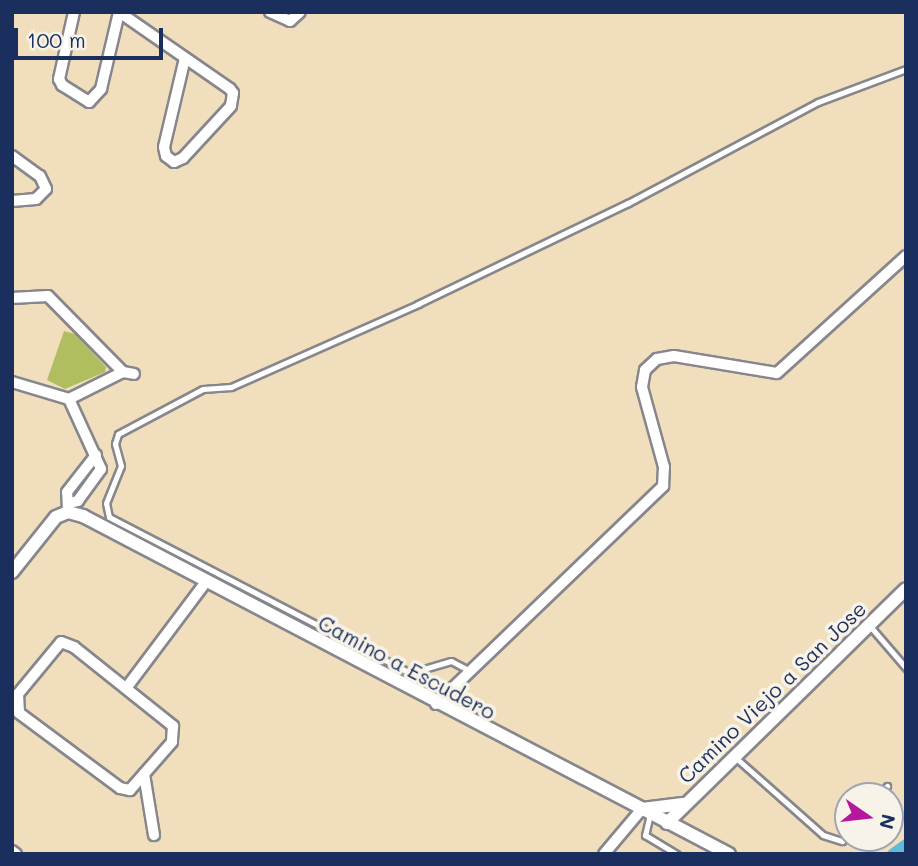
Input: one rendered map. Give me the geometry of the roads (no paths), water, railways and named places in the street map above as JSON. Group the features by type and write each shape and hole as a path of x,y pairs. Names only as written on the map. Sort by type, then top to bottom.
{"street":[{"path":"74,12 60,82 84,101 93,101 101,89 119,12 230,89 233,97 231,106 177,162 164,152 185,58"},
{"path":"270,12 286,21 300,12"},
{"path":"12,156 40,176 46,189 36,198 12,201"},
{"path":"436,704 663,486 664,467 642,387 645,370 657,359 674,356 776,373 906,256"},
{"path":"12,298 48,296 129,373 69,399 12,382"},
{"path":"12,572 52,521 68,507 67,492 96,455 69,399"},
{"name":"Camino a Escudero","path":"68,507 205,583 727,853"},
{"path":"127,687 205,583"},
{"name":"Camino Viejo a San Jose","path":"667,823 683,804 906,589"},
{"path":"61,642 74,647 167,720 174,732 172,742 144,775 130,790 124,790 41,732 19,713 16,704 24,685 61,642"},
{"path":"144,775 154,835"},
{"path":"604,854 645,812 683,804"},
{"path":"12,850 16,854"}],"lane":[{"path":"470,671 451,661 410,673 109,517 106,503 121,466 115,444 118,434 203,389 231,387 418,304 628,203 818,103 906,69"},
{"path":"869,625 906,668"},
{"path":"734,756 823,835 834,838"},
{"path":"645,812 646,835 677,854"}],"waterway":[{"path":"892,854 906,844"}]}
